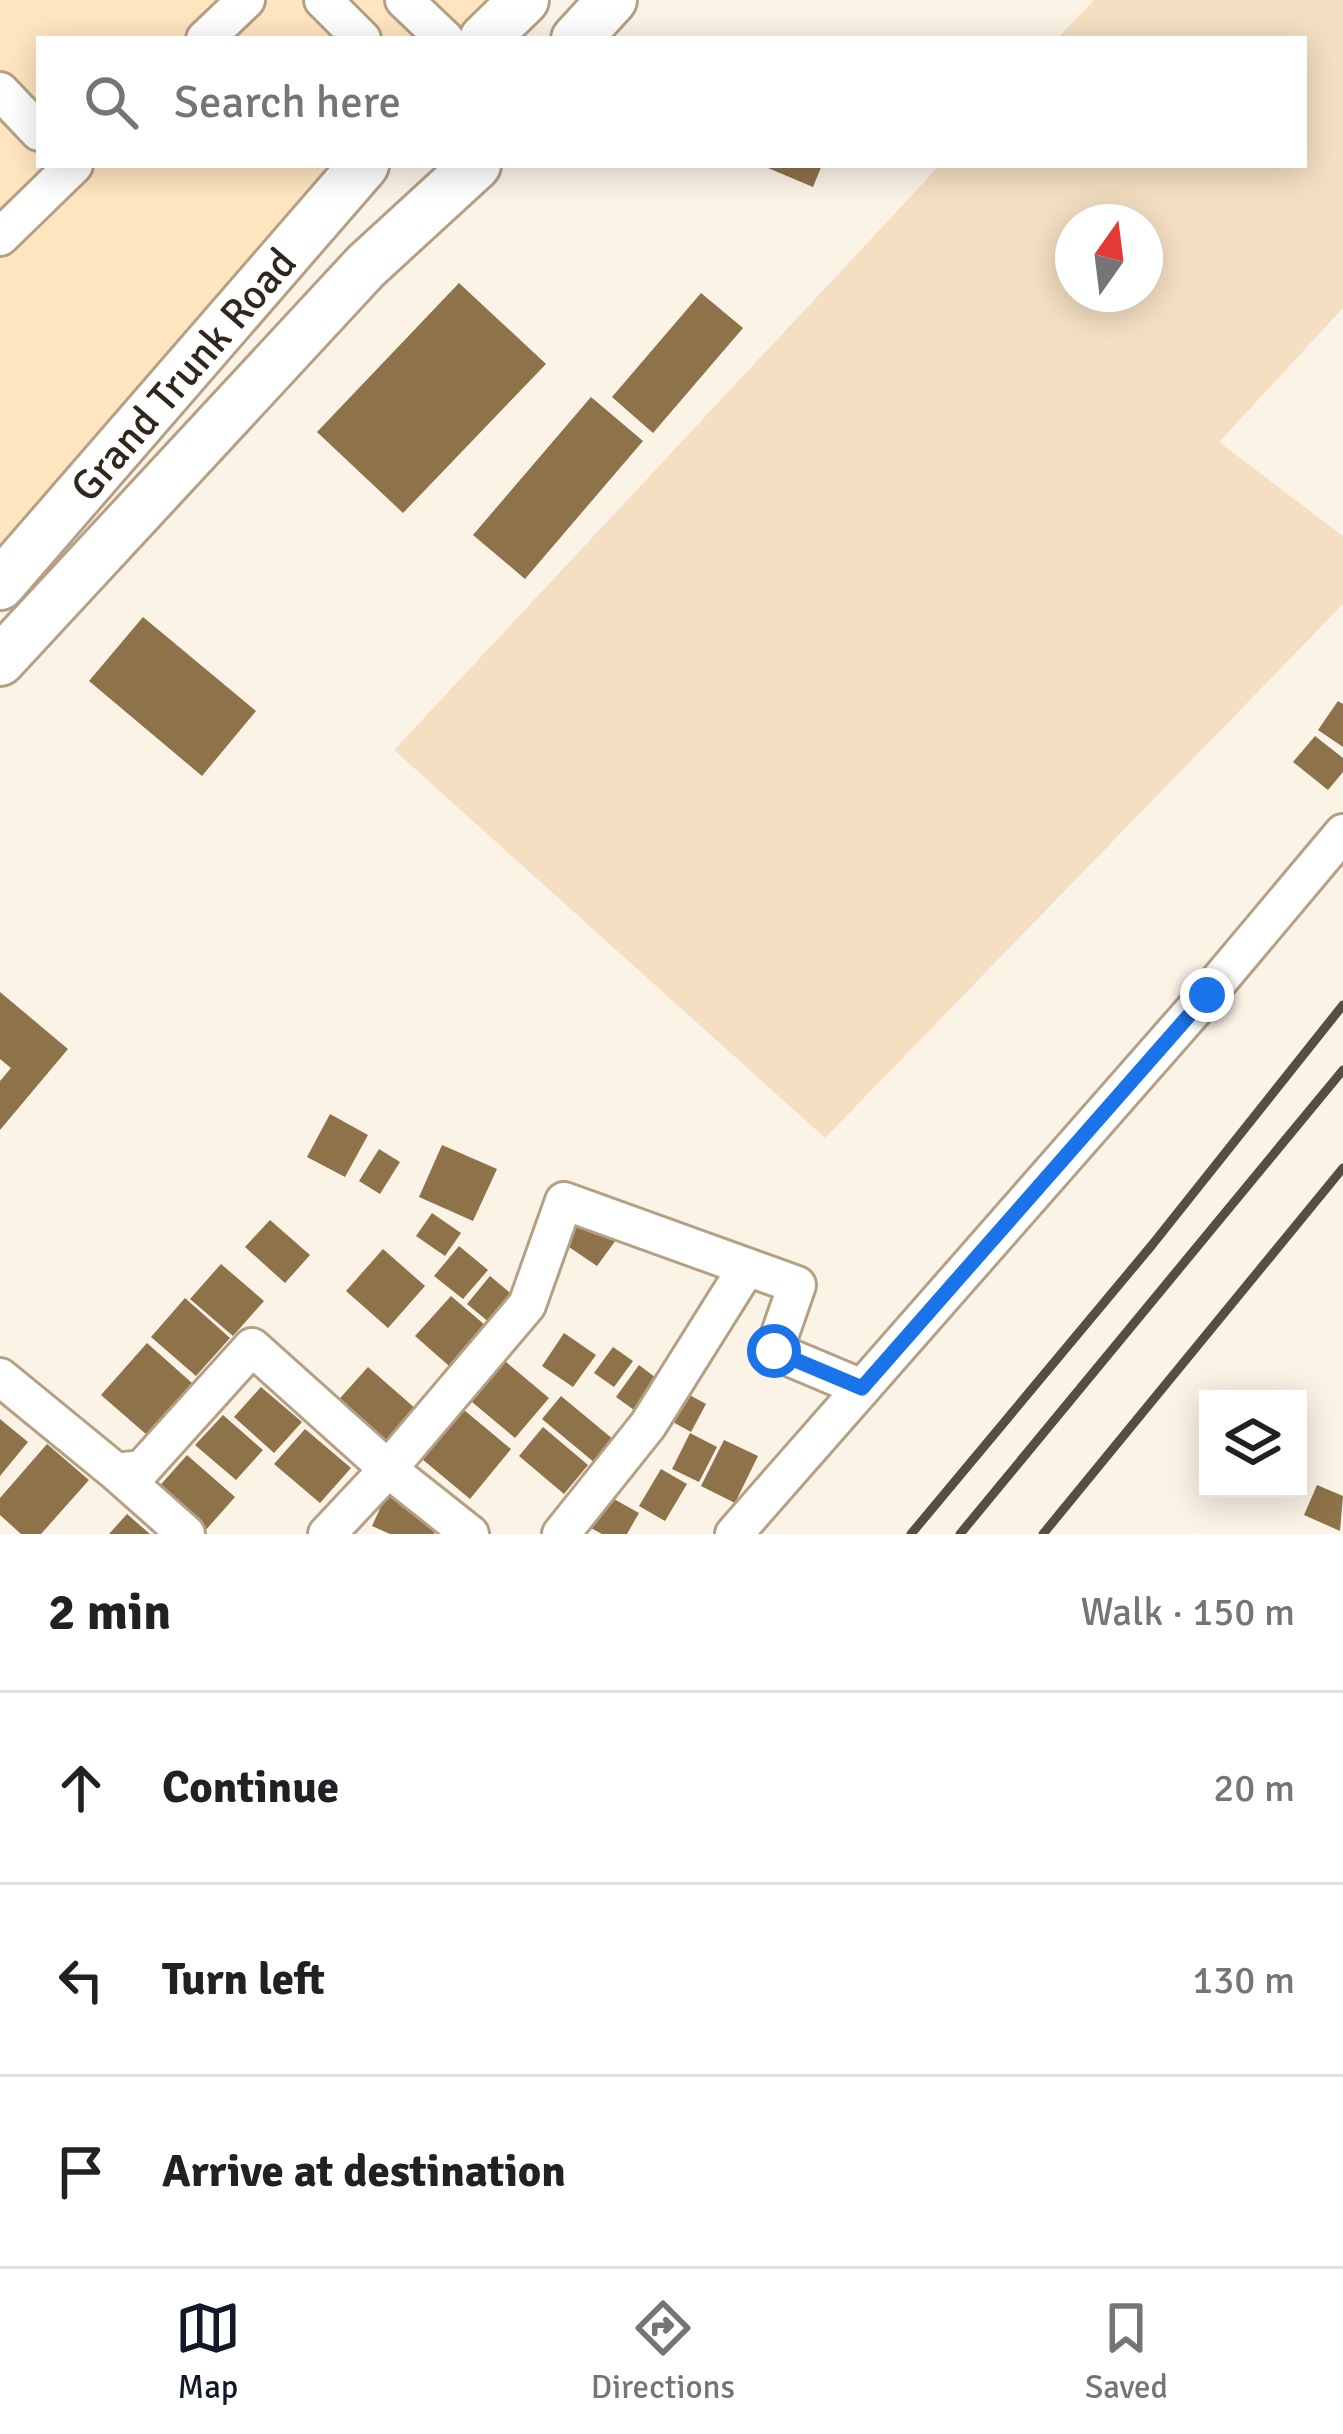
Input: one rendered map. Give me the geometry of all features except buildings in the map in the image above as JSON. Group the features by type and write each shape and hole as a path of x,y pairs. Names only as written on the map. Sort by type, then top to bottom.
{"main road":[{"path":"487,36 524,0"},
{"path":"579,36 612,0"},
{"name":"Grand Trunk Road","path":"4,571 361,168"},
{"path":"0,661 456,170"}],"street":[{"path":"208,36 246,0"},
{"path":"323,0 359,36"},
{"path":"404,0 442,36"},
{"path":"0,91 36,128"},
{"path":"0,237 70,168"},
{"path":"4,571 50,608"},
{"path":"734,1534 1207,995 1343,832"},
{"path":"327,1534 527,1305 564,1201 797,1285 774,1351 862,1388"},
{"path":"561,1534 648,1425 747,1267"},
{"path":"116,1472 142,1469 252,1347 388,1469 470,1534"},
{"path":"0,1377 186,1534"}],"shaded area":[{"path":"0,0 539,0 504,36 36,36 36,168 375,168 0,552"},
{"path":"1094,0 1343,0 1343,308 1219,442 1343,536 1343,604 825,1138 394,750 937,168 1307,168 1307,36 1060,36"}],"railway":[{"path":"911,1534 1152,1245 1343,1005"},
{"path":"960,1534 1343,1070"},
{"path":"1043,1534 1343,1168"}],"route":[{"path":"774,1351 862,1388 1207,995"}]}
